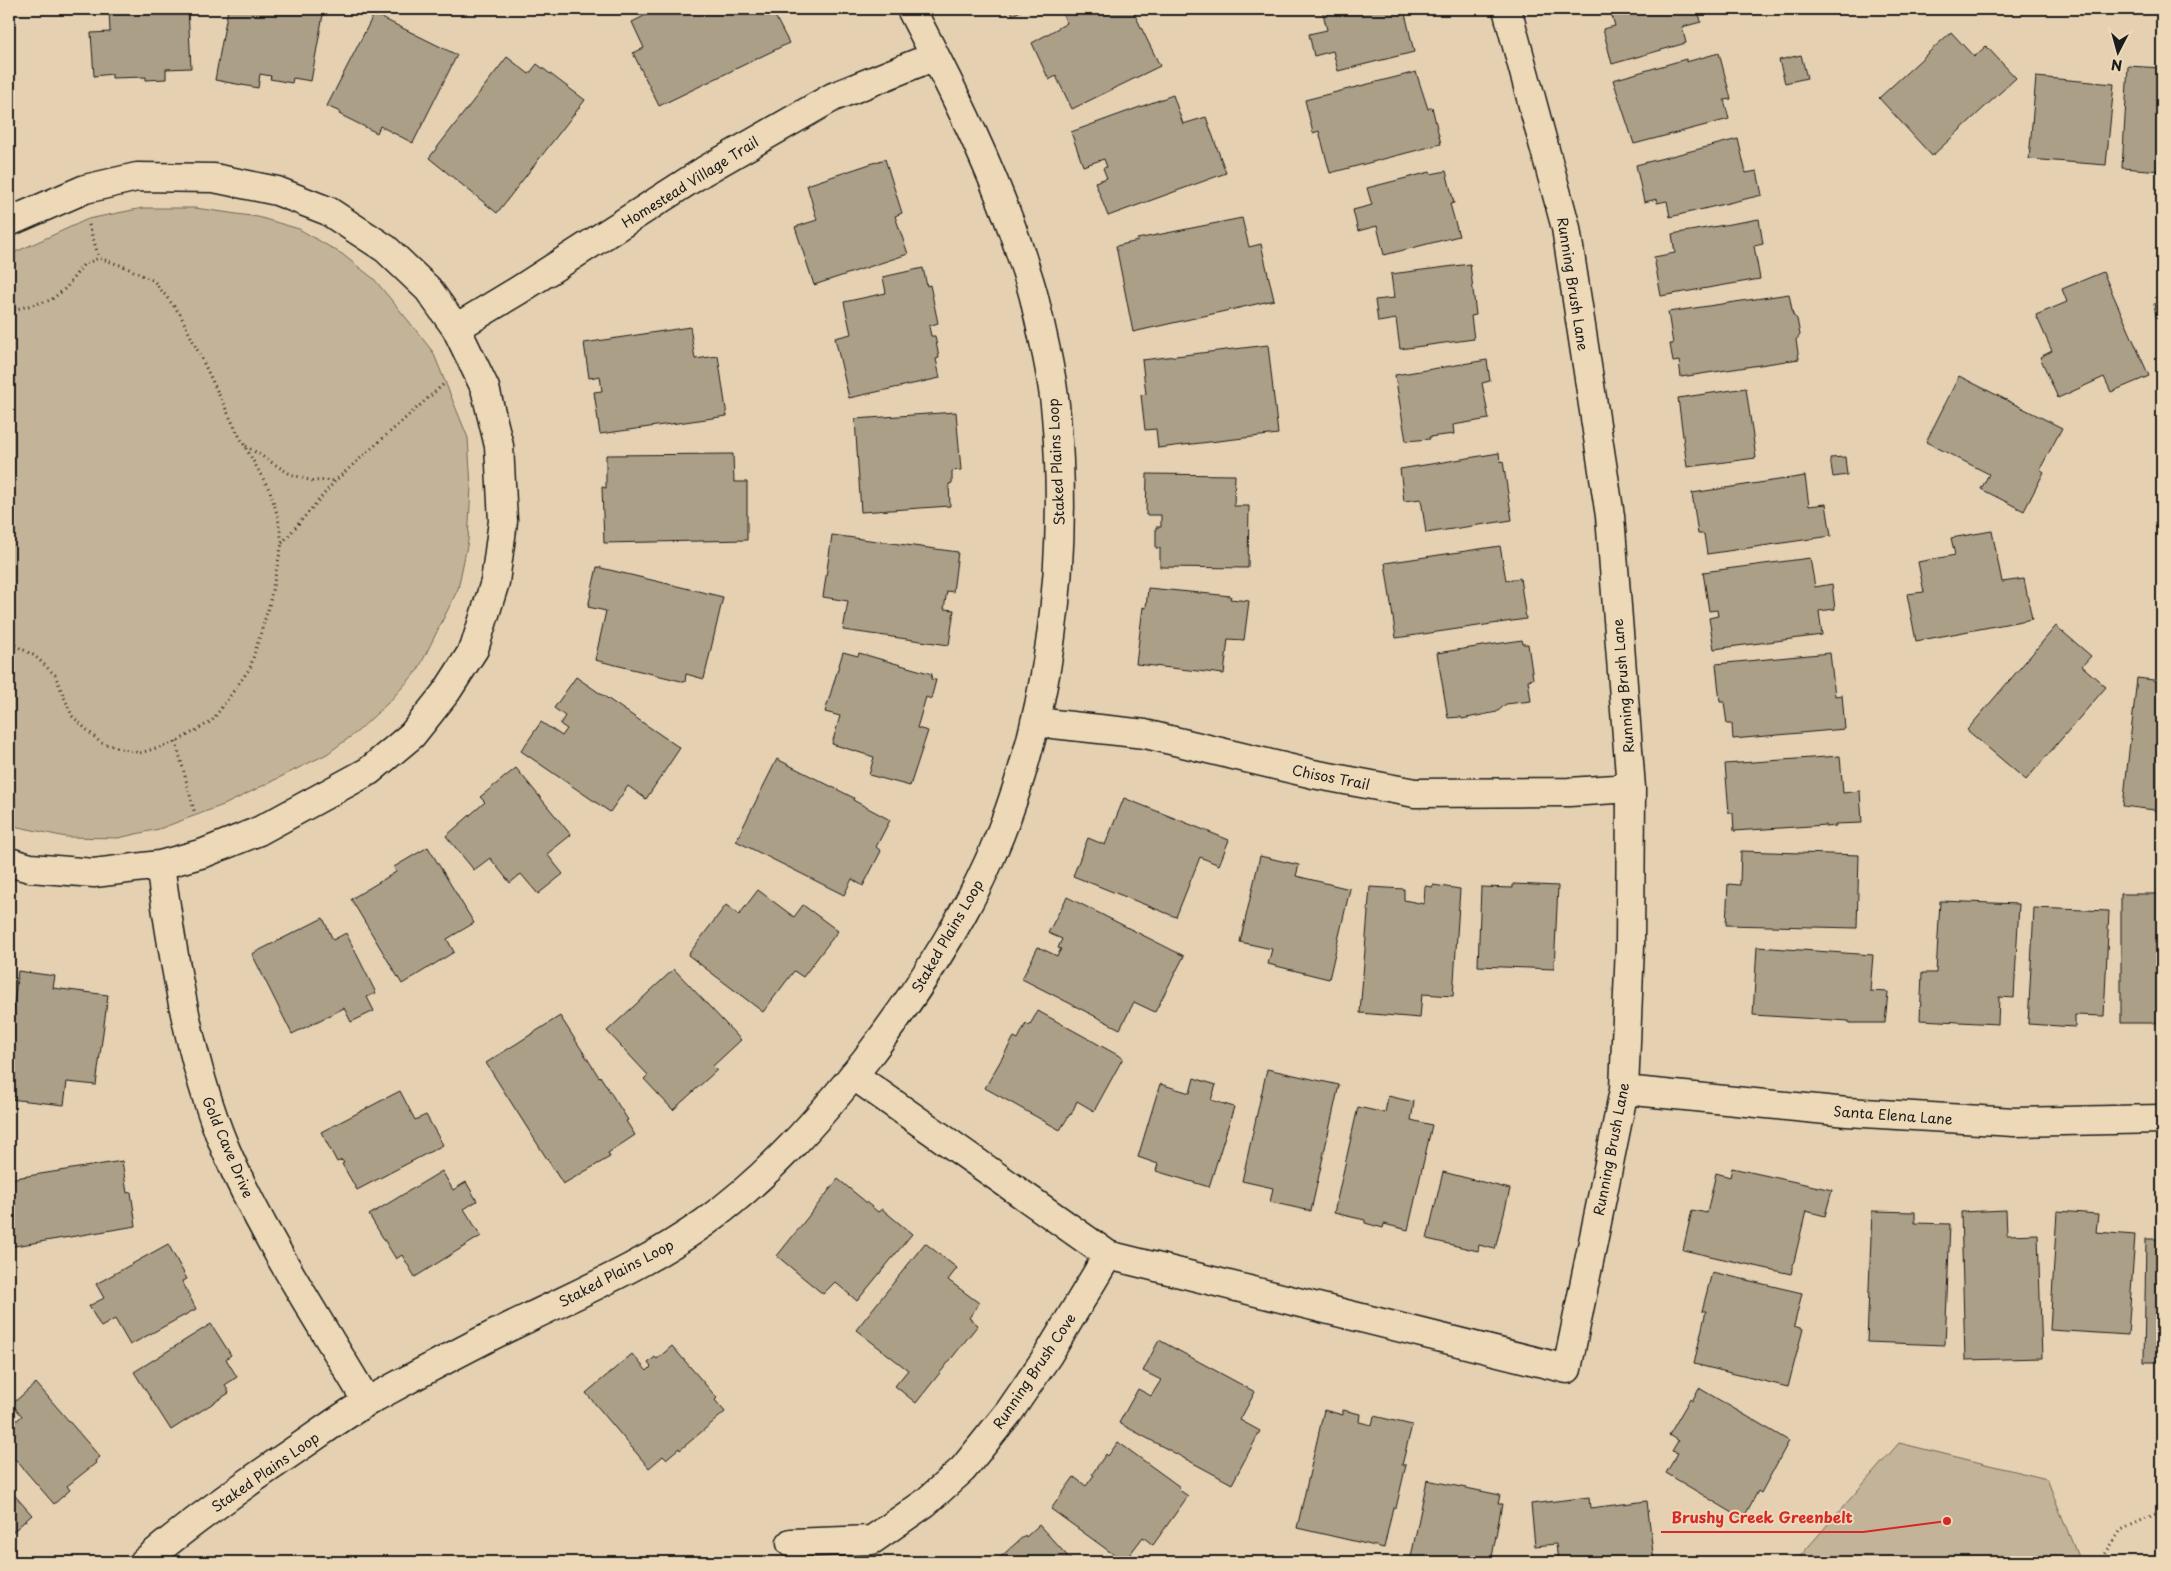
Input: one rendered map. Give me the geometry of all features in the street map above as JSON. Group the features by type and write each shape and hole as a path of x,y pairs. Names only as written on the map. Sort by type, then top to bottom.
{"street":[{"name":"Staked Plains Loop","path":"144,1562 253,1479 367,1402 522,1321 598,1286 665,1249 710,1218 760,1177 806,1132 899,1016 935,962 964,911 989,859 1012,801 1035,722 1052,626 1061,517 1056,410 1035,300 1005,205 911,9"},
{"name":"Running Brush Lane","path":"1108,1255 1567,1368 1624,1090 1630,946 1631,788 1610,516 1566,228 1507,9"},
{"name":"Homestead Village Trail","path":"456,328 519,290 704,171 824,102 935,56"},
{"path":"9,222 85,189 137,177 214,178 277,191 328,211 386,250 428,289 456,328 485,388 499,446 503,521 495,582 474,649 447,691 412,735 368,771 259,831 204,852 160,865 94,873 30,868 9,862"},
{"name":"Chisos Trail","path":"1035,722 1145,734 1313,774 1415,793 1569,792 1631,788"},
{"name":"Gold Cave Drive","path":"160,865 170,938 201,1081 225,1148 256,1214 367,1402"},
{"path":"853,1075 1108,1255"},
{"name":"Santa Elena Lane","path":"1624,1090 1847,1112 2005,1122 2162,1119"},
{"name":"Running Brush Cove","path":"790,1543 872,1540 925,1503 962,1469 1010,1412 1048,1355 1108,1255"}],"path":[{"path":"88,219 99,258"},
{"path":"9,312 51,300 66,288 84,265 99,258 123,266 154,281 180,314 244,446 270,491 278,517 282,543 269,606 250,668 212,721 176,742 140,753 101,742 72,716 55,675 35,656 9,642"},
{"path":"282,543 336,480 445,383"},
{"path":"244,446 290,474 312,480 336,480"},
{"path":"176,742 195,814"},
{"path":"2100,1562 2122,1530 2162,1511"}],"shaded area":[{"path":"143,208 195,208 258,217 299,229 342,254 374,279 433,352 468,438 471,487 468,541 458,589 418,670 389,702 357,732 327,754 226,804 159,829 118,838 66,837 9,825 9,255 88,219"},
{"path":"1899,1443 2047,1479 2080,1562 1795,1562"}],"building":[{"path":"109,9 188,9 191,68 166,69 166,79 146,80 146,77 112,78 112,74 94,76 91,33 110,32"},
{"path":"228,9 324,9 311,81 293,78 292,83 270,79 271,76 260,74 258,88 215,80"},
{"path":"658,9 774,9 777,15 775,16 789,43 659,106 633,53 644,48 632,22"},
{"path":"1010,9 1024,9 1013,15"},
{"path":"1066,9 1132,9 1160,66 1072,109 1056,76 1049,80 1032,43 1067,23 1061,11"},
{"path":"1322,9 1404,9 1414,52 1338,71 1333,51 1314,56 1309,34 1327,30"},
{"path":"1610,9 1698,9 1701,22 1682,27 1686,43 1612,64 1603,29 1615,26"},
{"path":"374,14 457,55 413,143 380,126 377,133 327,106"},
{"path":"1951,32 1974,57 1986,46 2016,78 1932,156 1879,98"},
{"path":"1719,53 1731,99 1724,100 1729,119 1634,144 1613,80 1686,59 1686,62"},
{"path":"1801,55 1807,78 1785,83 1779,60"},
{"path":"507,57 529,74 537,64 585,100 497,213 429,158"},
{"path":"2128,66 2162,68 2162,171 2122,168"},
{"path":"1416,72 1428,109 1432,107 1441,144 1330,173 1319,131 1313,133 1305,100"},
{"path":"2036,77 2114,84 2106,165 2029,159"},
{"path":"1173,95 1183,124 1206,117 1226,173 1108,216 1095,182 1107,178 1103,168 1107,167 1104,159 1083,166 1071,132"},
{"path":"1738,139 1746,173 1757,171 1762,195 1670,217 1667,201 1657,203 1657,199 1644,202 1636,165"},
{"path":"885,159 902,213 895,216 908,254 814,285 795,227 817,220 807,185"},
{"path":"1446,171 1454,203 1450,204 1459,236 1384,255 1377,226 1358,231 1353,210 1372,205 1367,188 1430,172 1431,174"},
{"path":"1242,218 1249,247 1261,244 1274,300 1133,332 1116,246 1138,241 1137,239"},
{"path":"1759,219 1763,244 1754,246 1760,279 1661,296 1654,257 1675,253 1672,234"},
{"path":"1470,264 1476,315 1471,316 1474,339 1400,349 1396,319 1378,322 1375,300 1394,298 1391,274"},
{"path":"923,268 927,286 930,285 938,323 929,326 931,336 935,336 939,358 936,359 940,378 849,398 835,338 851,334 844,302 886,293 883,277"},
{"path":"2103,272 2149,376 2111,392 2104,377 2058,398 2040,357 2052,351 2036,315 2067,302 2062,289"},
{"path":"1789,294 1793,315 1797,319 1800,335 1796,340 1799,359 1681,377 1679,361 1673,362 1670,344 1673,344 1668,312"},
{"path":"2162,303 2162,349 2154,304"},
{"path":"690,327 695,359 718,356 727,416 600,434 594,392 602,391 600,376 589,378 584,343"},
{"path":"1268,345 1278,434 1158,448 1156,429 1145,430 1141,395 1146,394 1142,360"},
{"path":"1487,360 1490,381 1482,383 1489,419 1453,425 1454,434 1406,441 1395,375"},
{"path":"1959,376 2062,428 2040,469 2044,472 2024,511 1981,489 1989,474 1926,442"},
{"path":"1746,388 1756,458 1687,467 1678,398"},
{"path":"956,412 961,470 952,471 952,483 949,484 950,506 861,512 855,419"},
{"path":"1499,453 1500,462 1503,461 1512,520 1426,533 1421,499 1404,501 1400,469"},
{"path":"733,454 734,482 747,482 747,540 604,543 602,487 606,488 606,455"},
{"path":"1845,457 1847,475 1833,477 1830,458"},
{"path":"1147,474 1235,475 1234,506 1249,506 1248,568 1160,567 1160,548 1156,548 1156,527 1161,527 1161,515 1146,515"},
{"path":"1805,476 1809,506 1826,504 1831,536 1707,554 1704,534 1698,534 1692,493"},
{"path":"1992,531 2002,582 2024,579 2032,619 1916,641 1907,594 1924,592 1918,562 1955,555 1951,538"},
{"path":"832,535 958,552 953,592 947,591 944,609 954,610 949,645 843,630 848,601 823,597"},
{"path":"1500,546 1506,580 1520,578 1526,619 1396,638 1385,563"},
{"path":"1810,558 1815,587 1832,584 1835,609 1819,611 1822,635 1714,649 1709,618 1718,616 1717,610 1709,611 1703,572"},
{"path":"597,567 723,597 704,679 686,674 685,682 595,660 606,611 588,607"},
{"path":"1148,588 1231,596 1230,599 1249,601 1244,640 1228,639 1224,674 1136,664 1143,607 1146,608"},
{"path":"2056,626 2091,656 2082,666 2106,687 2026,780 1967,730"},
{"path":"1522,640 1523,644 1528,644 1533,679 1528,680 1531,701 1506,704 1497,712 1462,719 1461,717 1448,718 1437,653"},
{"path":"843,652 858,656 859,653 932,674 931,679 936,680 931,699 926,697 917,728 928,731 910,786 869,775 874,757 832,744 840,716 825,712"},
{"path":"1830,653 1835,696 1842,695 1845,729 1733,739 1732,724 1727,724 1724,702 1720,702 1716,664"},
{"path":"576,677 680,748 646,799 628,786 610,812 521,751 541,722 562,736 567,729 560,724 565,716 554,708"},
{"path":"2137,678 2162,681 2162,811 2123,806"},
{"path":"1840,756 1843,793 1860,791 1862,823 1835,824 1836,826 1825,827 1826,825 1734,831 1733,813 1729,813 1725,764"},
{"path":"777,759 854,798 853,800 890,820 876,847 881,851 863,886 852,879 844,895 736,841"},
{"path":"516,768 571,835 547,854 563,874 538,894 521,874 510,883 490,858 474,870 446,836 485,802 480,797"},
{"path":"1124,798 1229,840 1219,865 1200,857 1176,917 1073,876 1088,838 1105,845"},
{"path":"428,847 474,923 447,939 454,952 402,984 351,899 396,872 394,867"},
{"path":"1741,851 1859,855 1857,928 1726,925 1728,884 1740,885"},
{"path":"1260,856 1299,865 1296,876 1350,889 1329,979 1268,964 1272,949 1240,942"},
{"path":"1513,884 1558,886 1554,969 1478,966 1481,887 1513,888"},
{"path":"1433,885 1460,889 1453,996 1422,994 1420,1018 1360,1013 1370,887 1404,889 1404,900 1424,904 1425,886 1433,887"},
{"path":"758,890 794,917 803,905 838,931 803,977 794,971 763,1012 688,955 726,905 739,915"},
{"path":"2121,894 2162,894 2162,1023 2121,1023"},
{"path":"1067,897 1184,956 1155,1012 1134,1002 1120,1029 1022,979 1038,947 1057,956 1061,949 1058,948 1062,939 1048,933"},
{"path":"1940,901 2019,904 2014,998 1999,997 1998,1024 1920,1020 1922,973 1936,973"},
{"path":"2034,908 2109,911 2104,1016 2075,1015 2075,1027 2028,1024"},
{"path":"323,918 333,940 346,933 376,993 367,997 374,1011 351,1022 344,1008 292,1034 252,954"},
{"path":"1757,947 1873,955 1870,991 1888,992 1885,1023 1849,1023 1849,1021 1753,1015"},
{"path":"674,969 741,1040 713,1066 717,1070 673,1110 644,1079 648,1075 607,1031"},
{"path":"18,971 55,976 53,988 108,995 96,1085 67,1082 64,1105 9,1099 9,1047"},
{"path":"1038,1011 1123,1058 1094,1111 1077,1101 1071,1115 1060,1130 985,1088 1014,1037 1018,1039 1026,1023 1029,1026"},
{"path":"560,1016 628,1120 626,1121 635,1135 608,1153 610,1157 563,1184 486,1063"},
{"path":"1267,1069 1339,1085 1311,1211 1270,1202 1273,1188 1242,1181"},
{"path":"1194,1078 1216,1085 1211,1100 1234,1107 1209,1187 1156,1171 1158,1164 1138,1157 1160,1084 1190,1093"},
{"path":"400,1091 415,1120 426,1115 443,1145 357,1190 342,1164 344,1163 342,1160 337,1162 321,1132"},
{"path":"1388,1096 1414,1102 1411,1120 1432,1125 1408,1230 1384,1224 1383,1228 1365,1223 1365,1220 1334,1213 1358,1107 1385,1113"},
{"path":"122,1161 127,1193 131,1192 136,1226 9,1247 9,1215 13,1214 9,1179"},
{"path":"1732,1168 1832,1190 1825,1216 1806,1211 1791,1274 1683,1250 1692,1210 1707,1213 1716,1173 1730,1177"},
{"path":"442,1171 453,1190 466,1182 477,1201 464,1209 481,1236 415,1277 402,1255 396,1259 369,1215"},
{"path":"1443,1172 1510,1189 1495,1249 1479,1245 1478,1251 1427,1239"},
{"path":"838,1179 878,1212 882,1209 912,1234 857,1301 835,1282 823,1294 777,1256"},
{"path":"2006,1210 2007,1235 2038,1234 2042,1358 1965,1360 1961,1212"},
{"path":"1872,1211 1915,1212 1915,1223 1950,1224 1945,1345 1867,1342"},
{"path":"2057,1211 2098,1214 2096,1232 2135,1235 2128,1335 2050,1330"},
{"path":"2146,1239 2162,1239 2162,1362 2144,1362"},
{"path":"925,1243 957,1268 948,1280 979,1303 969,1318 978,1325 916,1403 895,1386 908,1370 856,1330"},
{"path":"168,1244 187,1279 182,1281 196,1309 130,1345 115,1319 101,1327 89,1306 104,1298 96,1284"},
{"path":"1712,1272 1802,1293 1794,1326 1803,1329 1788,1387 1694,1364 1706,1311 1702,1311"},
{"path":"211,1324 231,1355 226,1359 237,1377 225,1385 229,1393 171,1430 134,1372"},
{"path":"1159,1340 1255,1392 1240,1420 1260,1431 1232,1484 1119,1423 1138,1389 1151,1396 1161,1380 1143,1371"},
{"path":"672,1346 717,1398 715,1400 725,1412 680,1450 679,1448 666,1459 663,1456 649,1468 586,1393 632,1354 647,1371 651,1367 648,1363 655,1357 657,1359"},
{"path":"36,1383 100,1457 95,1461 96,1463 67,1486 70,1490 54,1504 9,1452 9,1427 22,1416 12,1404"},
{"path":"1699,1388 1789,1441 1761,1493 1758,1491 1743,1519 1666,1473 1678,1453 1672,1451 1678,1441 1669,1435 1690,1399 1692,1401"},
{"path":"1324,1410 1343,1415 1343,1410 1360,1414 1359,1422 1372,1425 1374,1416 1412,1425 1402,1465 1406,1465 1396,1508 1393,1507 1384,1548 1297,1528"},
{"path":"1118,1442 1180,1487 1178,1489 1188,1496 1153,1545 1143,1537 1124,1562 1051,1509 1074,1477 1086,1486 1106,1454 1108,1456"},
{"path":"1427,1480 1500,1495 1498,1504 1502,1504 1491,1562 1410,1562"},
{"path":"9,1489 32,1515 9,1535"},
{"path":"1589,1497 1590,1508 1647,1501 1654,1562 1558,1562 1556,1544 1535,1546 1531,1504"},
{"path":"1039,1525 1073,1562 995,1562 1025,1535 1026,1537"}],"place":[{"name":"Brushy Creek Greenbelt","path":"1947,1521"}]}
